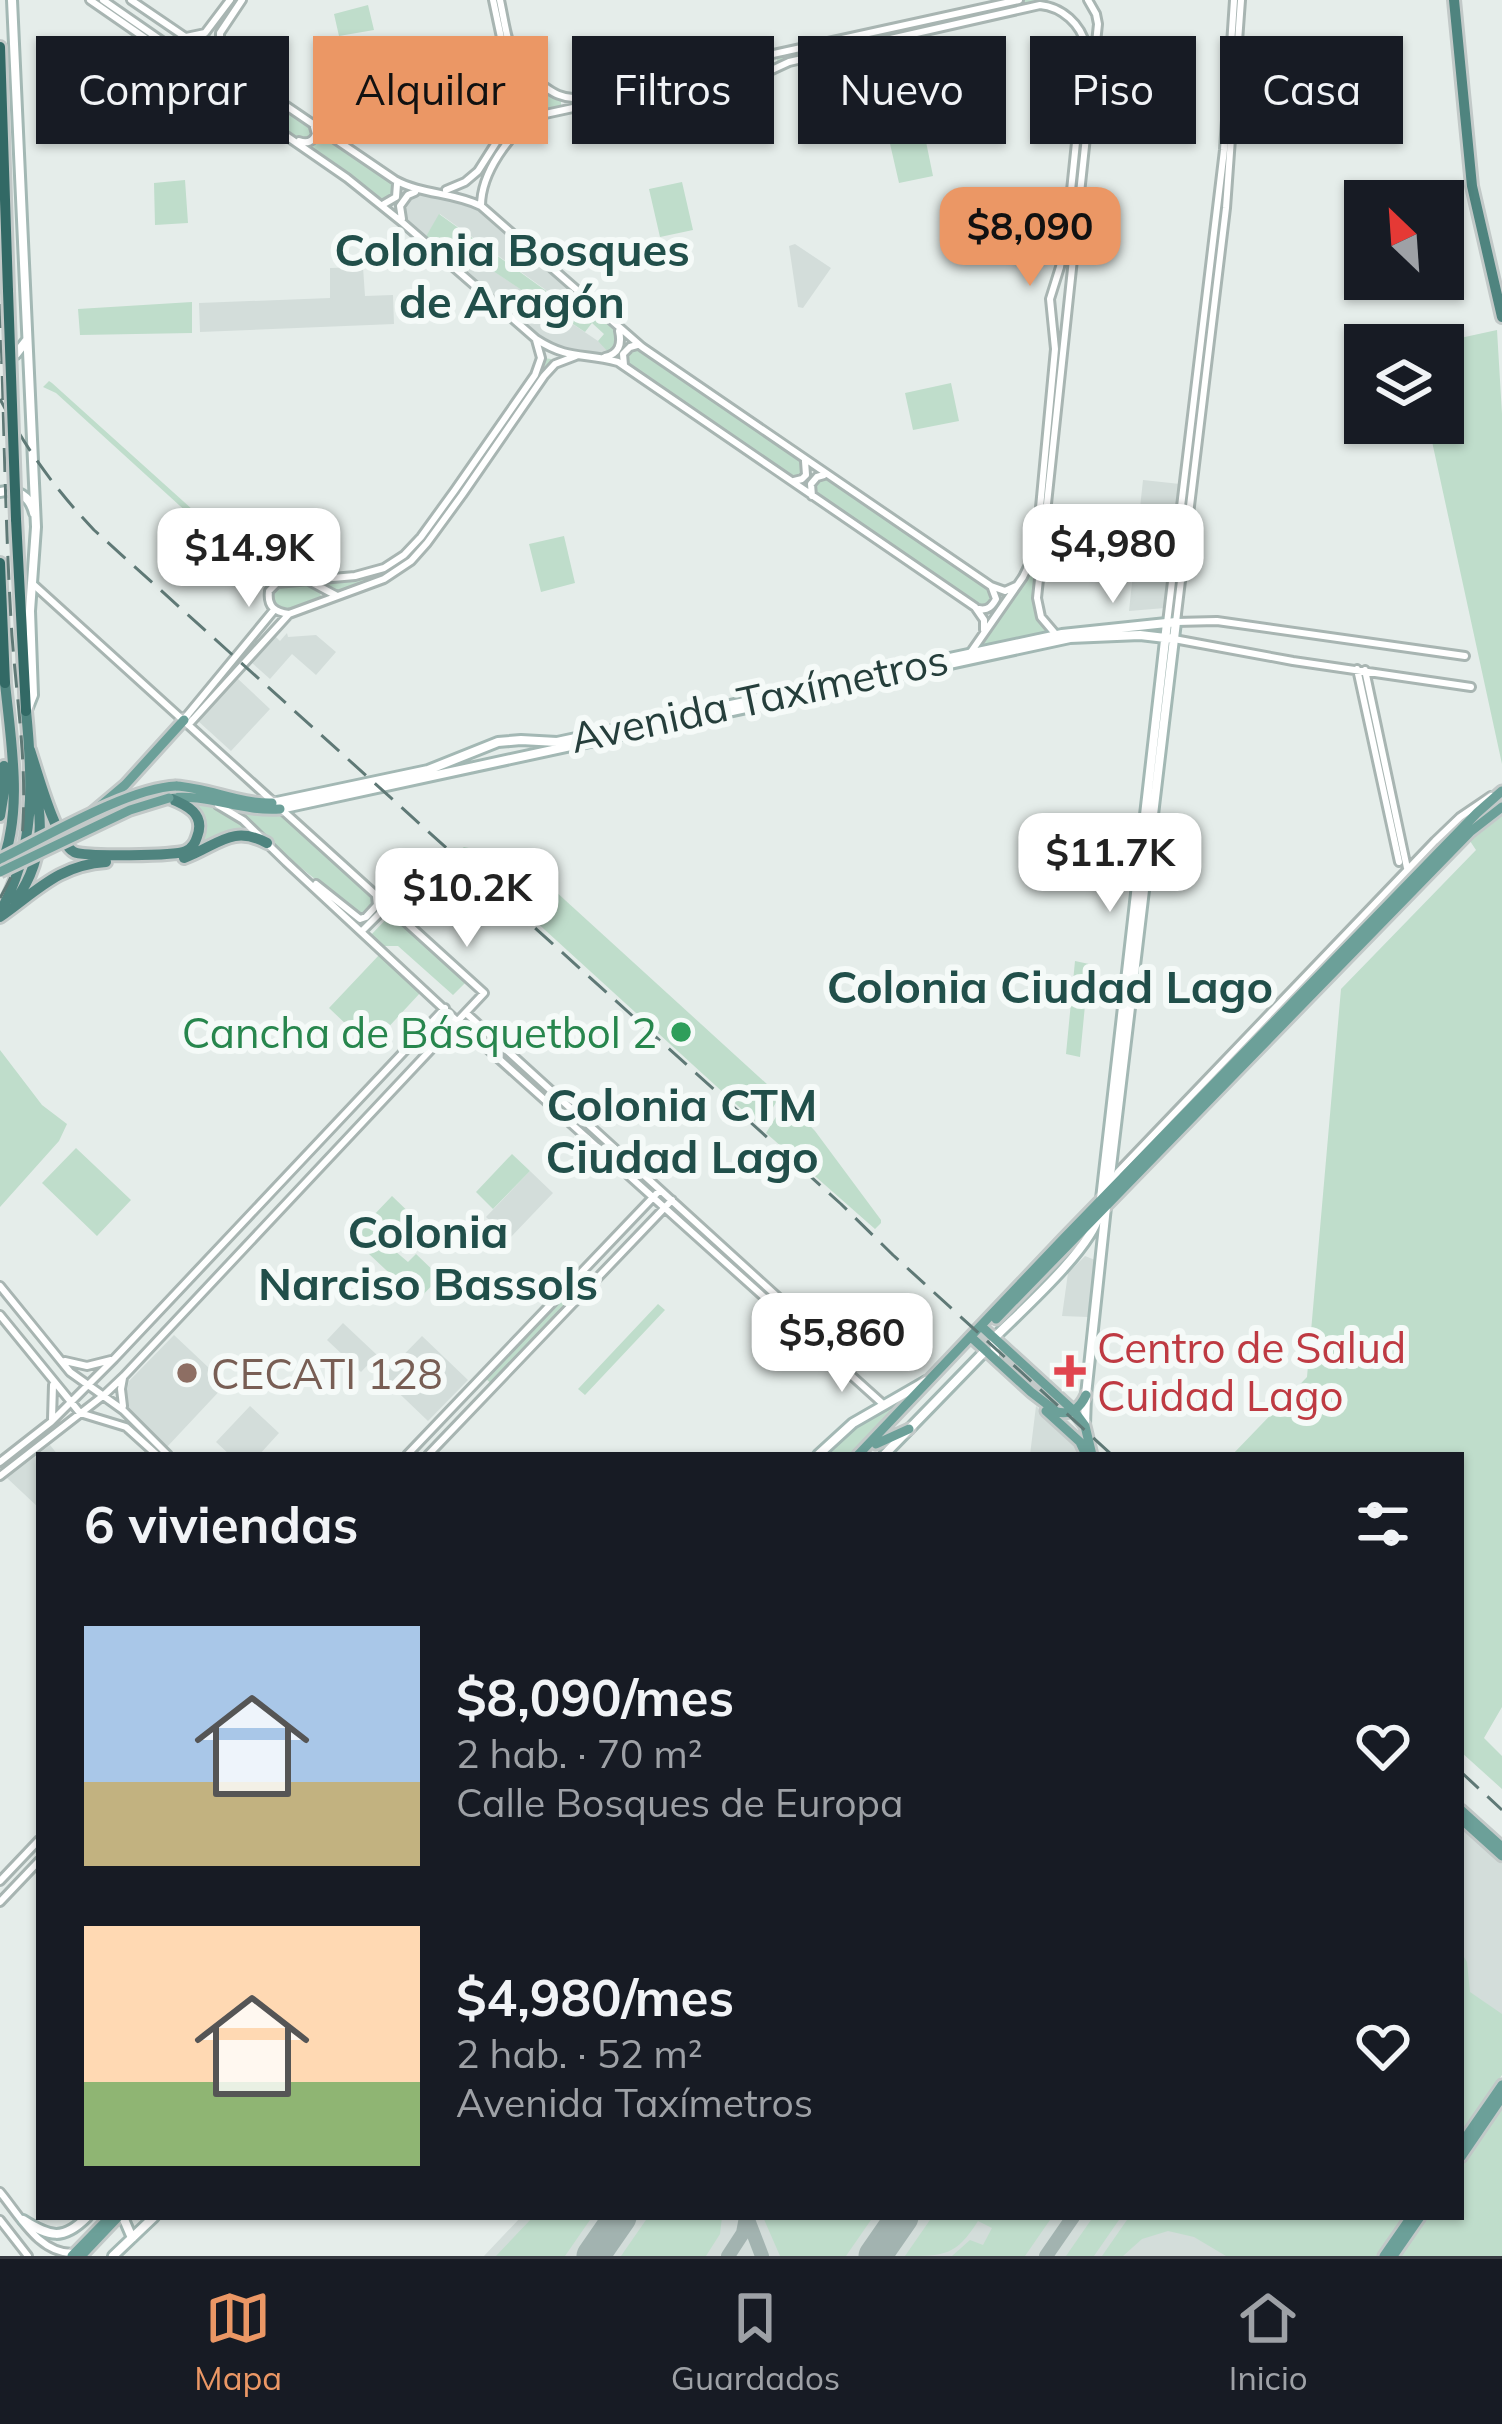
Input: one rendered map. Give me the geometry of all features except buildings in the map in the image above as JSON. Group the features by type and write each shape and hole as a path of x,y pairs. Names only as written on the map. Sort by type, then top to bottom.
{"highway":[{"path":"1454,0 1472,186 1502,317"},
{"path":"0,47 26,711 40,810 39,848 25,887 0,915"},
{"path":"0,563 4,712 11,745 0,816"},
{"path":"30,750 53,818 74,852 174,854 187,850 196,839 197,815 190,806 169,798"},
{"path":"0,871 10,838 4,774"},
{"path":"0,915 71,867 177,860 233,835 245,834 267,843"}],"main road":[{"path":"12,0 36,526 30,611 32,694 26,711"},
{"path":"0,357 21,350 28,329"},
{"path":"0,492 14,491 26,498 36,526"},
{"path":"1089,1452 1086,1395 1103,1204 1172,622"},
{"name":"Avenida Taxímetros","path":"276,806 470,769 548,747 1059,638 1172,622"},
{"name":"Avenida Taxímetros","path":"1059,638 1169,639"},
{"path":"90,816 186,722"},
{"name":"Avenida Taxímetros","path":"276,806 428,770 498,742 521,740 548,747"},
{"path":"467,753 464,762 470,769"},
{"path":"0,859 161,787 194,787 276,806"},
{"path":"987,1332 1103,1204 1502,790"},
{"path":"0,871 130,810 169,798 184,796 262,810 276,806"},
{"path":"987,1332 1103,1204 1470,832 1502,807"},
{"path":"864,1452 974,1339 1037,1293 1091,1236 1103,1204"},
{"path":"1091,1236 1095,1242 1103,1235"},
{"path":"1037,1276 1037,1293"},
{"path":"987,1332 996,1358"},
{"path":"987,1332 1074,1411 1086,1429"},
{"path":"974,1339 1057,1412 1074,1411 1086,1395"},
{"path":"865,1452 974,1339"},
{"path":"887,1452 986,1350"},
{"path":"821,1452 853,1423 932,1378"},
{"path":"1031,1392 1087,1452"},
{"path":"876,1444 909,1429"},
{"path":"1464,1813 1502,1852"},
{"path":"1464,1821 1502,1852"},
{"path":"1464,2140 1502,2084"},
{"path":"1464,2153 1502,2097"},
{"path":"23,2220 58,2234 74,2230 84,2220"},
{"path":"75,2255 114,2220"},
{"path":"119,2220 132,2240"},
{"path":"112,2256 151,2220"},
{"path":"1389,2256 1414,2220"}],"street":[{"path":"89,0 142,36"},
{"path":"103,0 156,36"},
{"path":"131,0 185,36"},
{"path":"191,36 206,33 230,0"},
{"path":"221,36 242,0"},
{"path":"496,0 507,36"},
{"path":"496,0 501,36"},
{"path":"774,55 1019,0"},
{"path":"1059,638 1039,611 1040,580 1097,28 1088,0"},
{"path":"1172,622 1232,152 1228,130 1238,0"},
{"path":"774,70 789,62 1053,3 1082,32 1086,46 1067,229 1050,299 1054,365 1038,538 1032,562 973,656"},
{"path":"1082,32 1090,34 1097,28"},
{"path":"548,88 565,103 559,111"},
{"path":"558,96 572,97"},
{"path":"289,108 395,180 481,206 640,345 991,586 1005,591 1032,570 1040,580"},
{"path":"548,113 572,108"},
{"path":"290,138 305,143 312,140 316,134 310,122"},
{"path":"290,138 380,204 536,339 556,352 604,358 626,368 975,608 983,620 984,634"},
{"path":"437,192 465,182 496,144"},
{"path":"481,206 481,190 509,144"},
{"path":"380,204 396,197 395,180"},
{"path":"465,182 471,191 481,190"},
{"path":"403,223 400,206 418,190"},
{"path":"1054,284 1064,276 1070,284"},
{"path":"1051,319 1060,326 1067,319"},
{"path":"604,358 620,346 619,328"},
{"path":"274,610 268,596 273,586 284,581 366,574 414,547 535,375 541,358 536,339"},
{"path":"626,368 623,354 640,345"},
{"path":"541,358 550,356 555,364"},
{"path":"186,722 290,614 395,572 424,547 544,376 555,364 576,356"},
{"path":"790,481 806,475 802,457"},
{"path":"813,497 814,480 827,475"},
{"path":"307,580 337,596"},
{"path":"0,1476 124,1376 484,993 34,585"},
{"path":"975,608 993,605 996,598 991,586"},
{"path":"319,603 322,587"},
{"path":"274,610 290,614"},
{"path":"186,722 191,707 274,610"},
{"name":"Avenida Taxímetros","path":"1172,622 1217,621 1465,656"},
{"name":"Avenida Taxímetros","path":"1169,639 1471,687"},
{"path":"1361,670 1403,866"},
{"path":"1103,1204 1118,1172 1435,841 1469,810 1502,790"},
{"path":"209,801 243,820 459,1023 884,1404"},
{"path":"298,872 360,919 377,903 373,893"},
{"path":"362,931 387,906"},
{"path":"0,1462 51,1422 114,1359 445,1008"},
{"path":"467,1014 825,1340 828,1353"},
{"path":"410,1452 661,1190"},
{"path":"431,1452 672,1200"},
{"path":"244,1221 258,1234"},
{"path":"191,1278 205,1290"},
{"path":"0,1286 70,1372 123,1410 165,1452"},
{"path":"20,1311 3,1318 70,1403 80,1413 126,1427 155,1452"},
{"path":"61,1360 87,1366 114,1359"},
{"path":"123,1410 124,1376"},
{"path":"51,1422 53,1381"},
{"path":"0,1881 36,1843"},
{"path":"2,1896 36,1865"},
{"path":"1,2194 50,2249 75,2255"},
{"path":"0,2220 28,2256"}],"shaded area":[{"path":"420,195 470,204 580,299 571,308 440,214 425,238 405,220 403,205"},
{"path":"795,244 831,268 803,308 798,307 789,246"},
{"path":"471,256 609,353 570,352 547,342 462,270"},
{"path":"363,267 365,296 393,295 394,324 200,332 199,303 330,298 330,268"},
{"path":"1143,480 1180,484 1165,608 1129,611"},
{"path":"287,633 288,637 316,635 336,652 316,675 292,654 270,679 251,662 275,636 280,641"},
{"path":"237,678 270,709 231,751 198,721"},
{"path":"530,1171 553,1193 509,1239 486,1217"},
{"path":"1085,1256 1095,1260 1088,1317 1062,1316 1068,1273"},
{"path":"343,1323 377,1355 361,1372 327,1340"},
{"path":"174,1335 226,1384 167,1447 129,1410 125,1399 129,1381"},
{"path":"422,1336 468,1380 428,1421 382,1377"},
{"path":"250,1406 279,1433 262,1452 227,1452 216,1442"},
{"path":"1036,1406 1077,1443 1080,1452 1030,1452"},
{"path":"36,1456 36,1505 7,1478"},
{"path":"1464,1829 1502,1864 1502,2072 1464,2128"},
{"path":"518,2220 1401,2220 1376,2256 484,2256"}],"green space":[{"path":"1017,0 1049,0 889,36 859,36"},
{"path":"368,5 374,30 339,36 334,14"},
{"path":"798,50 798,56 779,64 775,55"},
{"path":"548,91 561,100 561,108 548,110"},
{"path":"289,113 311,128 313,136 303,141 289,132"},
{"path":"339,144 395,182 395,196 382,201 308,146"},
{"path":"890,144 926,144 933,176 899,183"},
{"path":"185,180 188,223 155,225 154,183"},
{"path":"682,182 693,230 660,237 649,189"},
{"path":"439,214 570,308 580,299 602,316 615,336 609,353 598,341 604,334 592,323 585,332 472,257 462,270 447,257 456,244 451,241 442,253 425,238"},
{"path":"192,302 192,333 80,335 78,309"},
{"path":"1497,330 1502,414 1502,764 1433,444 1464,444 1464,337"},
{"path":"636,348 803,462 805,474 798,480 790,478 629,368 626,356"},
{"path":"544,358 553,363 419,551 394,571 337,594 316,582 383,568 413,548"},
{"path":"49,381 274,583 269,587 56,393 43,387"},
{"path":"951,383 959,421 913,430 905,393"},
{"path":"827,478 991,589 993,600 988,607 981,608 815,495 812,486"},
{"path":"564,536 575,583 541,592 529,544"},
{"path":"1031,574 1037,577 1038,614 1053,633 977,649 1025,579"},
{"path":"290,583 313,586 321,596 299,607 282,608 272,599 274,592"},
{"path":"191,803 225,812 255,833 192,849 203,820"},
{"path":"226,807 254,814 279,813 377,902 362,917"},
{"path":"1502,816 1502,1707 1484,1738 1502,1756 1502,1789 1464,1755 1464,1452 1235,1452 1307,1377 1341,989 1476,850 1470,841"},
{"path":"464,847 520,859 780,1096 761,1127 465,857"},
{"path":"391,914 466,982 453,995 398,946 381,946 370,936"},
{"path":"380,954 421,992 370,1047 329,1008"},
{"path":"1075,961 1089,964 1080,1057 1066,1054"},
{"path":"0,1050 42,1105 67,1124 59,1141 0,1207"},
{"path":"788,1103 815,1131 881,1220 875,1229 766,1133"},
{"path":"76,1148 131,1200 97,1236 42,1183"},
{"path":"512,1154 530,1171 493,1209 476,1192"},
{"path":"392,1196 420,1223 395,1251 408,1262 416,1254 440,1277 418,1300 352,1238"},
{"path":"576,1283 582,1289 493,1385 486,1379"},
{"path":"658,1304 665,1310 585,1395 578,1389"},
{"path":"914,1392 858,1452 830,1452 854,1428"},
{"path":"1464,1957 1470,1992 1502,2014 1502,2075 1464,2131"},
{"path":"1502,2104 1502,2256 1397,2256 1422,2220 1464,2220 1464,2159"},
{"path":"530,2220 590,2220 565,2256 496,2256"},
{"path":"646,2220 722,2220 720,2234 706,2256 621,2256"},
{"path":"764,2220 871,2220 846,2256 780,2256"},
{"path":"930,2220 1050,2220 1025,2256 952,2256 970,2240 983,2245 992,2228 978,2221 948,2252 905,2256"},
{"path":"1091,2220 1119,2220 1094,2256 1066,2256"},
{"path":"1127,2220 1403,2220 1378,2256 1226,2256 1194,2237 1168,2231 1142,2239 1123,2256 1102,2256"}],"taxiway":[{"path":"728,2256 745,2220"},
{"path":"748,2220 762,2256"},
{"path":"1046,2256 1071,2220"}],"runway":[{"path":"593,2256 618,2220"},
{"path":"875,2256 900,2220"}],"railway":[{"path":"0,304 12,636 24,787 19,854 0,898"},
{"path":"0,399 42,468 94,530 1109,1452"},
{"path":"1464,1775 1502,1810"}],"place":[{"name":"Cancha de Básquetbol 2","path":"681,1032"},
{"name":"Centro de Salud Cuidad Lago","path":"1070,1371"},
{"name":"CECATI 128","path":"187,1373"}],"district":[{"name":"Colonia Bosques de Aragón","path":"512,275"},
{"name":"Colonia Ciudad Lago","path":"1050,986"},
{"name":"Colonia CTM Ciudad Lago","path":"682,1130"},
{"name":"Colonia Narciso Bassols","path":"428,1257"}]}
